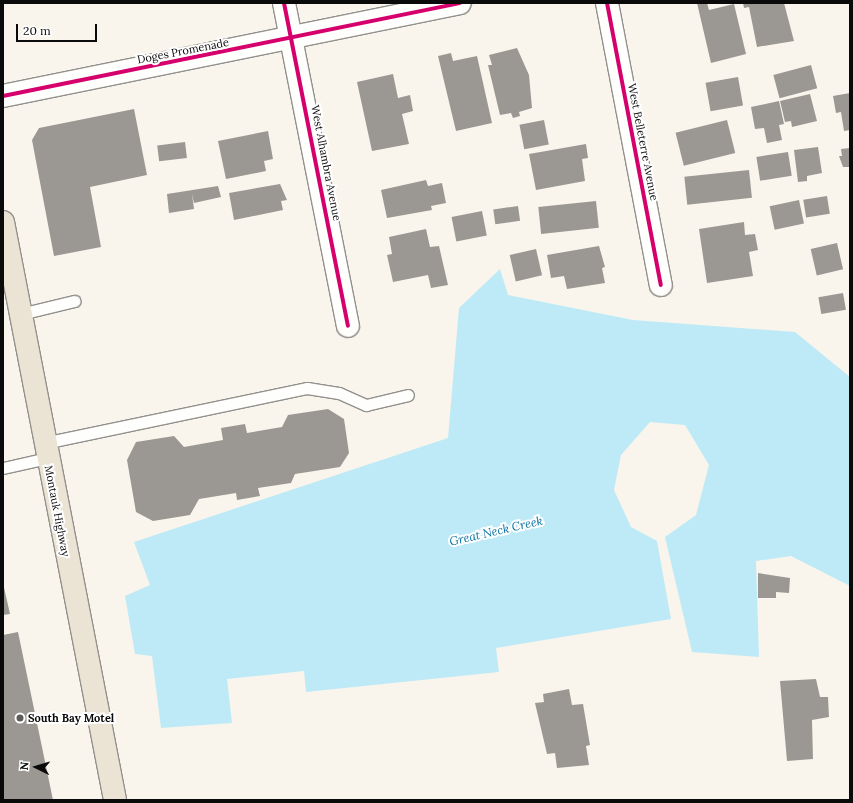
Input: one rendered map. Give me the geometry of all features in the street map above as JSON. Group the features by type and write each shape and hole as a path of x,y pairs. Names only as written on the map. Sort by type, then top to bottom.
{"main road":[{"name":"Montauk Highway","path":"3,222 45,451 114,800"}],"street":[{"name":"West Alhambra Avenue","path":"284,3 348,326"},
{"name":"Doges Promenade","path":"3,96 291,39 460,3"},
{"name":"West Belleterre Avenue","path":"607,3 661,285"}],"lane":[{"path":"20,314 74,301"},
{"path":"3,468 45,451 307,388 339,393 366,405 408,395"}],"water":[{"name":"Great Neck Creek","path":"500,269 508,295 633,320 795,332 850,377 850,586 791,556 756,561 759,657 692,652 665,537 696,515 709,465 685,425 650,422 621,455 614,490 631,527 657,541 671,619 496,648 499,672 306,692 304,671 227,679 232,723 161,728 152,656 135,654 125,596 150,585 134,542 448,438 459,308"}],"building":[{"path":"697,3 707,3 709,10 734,4 746,54 711,63"},
{"path":"743,3 784,3 794,41 757,47 749,7 744,8"},
{"path":"517,48 529,75 532,108 519,112 520,116 513,118 511,113 500,115 488,65 492,65 489,55"},
{"path":"451,53 453,61 477,56 492,123 456,131 438,56"},
{"path":"811,65 817,88 780,98 773,75"},
{"path":"393,74 398,98 410,95 413,111 402,114 409,144 372,151 357,82"},
{"path":"738,77 743,106 711,111 706,83"},
{"path":"850,93 850,130 844,131 841,112 836,113 833,96"},
{"path":"810,94 817,121 792,127 791,121 785,122 780,101"},
{"path":"779,101 784,124 779,125 782,140 767,143 764,128 755,129 751,107"},
{"path":"134,109 147,175 90,187 101,247 54,256 32,140 39,128"},
{"path":"544,120 549,145 524,149 519,125"},
{"path":"727,120 735,153 684,166 676,133"},
{"path":"268,131 273,159 264,161 266,171 226,179 218,141"},
{"path":"185,142 187,158 159,161 157,145"},
{"path":"586,144 588,158 582,159 585,181 536,190 529,154"},
{"path":"818,147 822,173 807,176 807,181 798,182 794,150"},
{"path":"850,148 850,167 843,167 839,156 842,156 841,149"},
{"path":"788,152 792,176 760,181 756,157"},
{"path":"749,170 752,198 687,205 684,177"},
{"path":"426,180 428,186 442,183 446,203 431,206 432,210 387,218 381,190"},
{"path":"280,184 287,200 281,201 283,210 234,220 229,193"},
{"path":"218,186 221,197 194,203 192,194 194,209 169,213 167,194"},
{"path":"827,196 830,214 806,218 803,200"},
{"path":"799,200 804,223 775,230 770,206"},
{"path":"596,201 599,228 541,234 538,207"},
{"path":"518,206 520,221 495,224 493,209"},
{"path":"482,211 487,236 456,241 452,217"},
{"path":"744,222 745,235 755,234 758,250 749,252 753,276 707,283 699,229"},
{"path":"426,229 430,247 439,246 448,285 431,288 428,275 393,282 387,255 392,254 389,237"},
{"path":"837,243 843,269 817,275 811,249"},
{"path":"599,246 605,267 602,268 605,283 567,289 564,276 551,278 547,255"},
{"path":"536,249 542,275 516,281 510,255"},
{"path":"843,293 846,310 821,314 818,297"},
{"path":"328,409 344,419 349,453 340,467 295,474 291,483 258,488 260,496 237,500 236,493 199,499 190,515 153,521 136,512 127,460 136,442 174,436 184,447 223,440 221,428 245,424 247,433 282,427 288,415"},
{"path":"758,573 790,578 789,593 776,592 776,598 758,598"},
{"path":"3,583 10,614 3,615"},
{"name":"South Bay Motel","path":"18,632 53,800 3,800 3,635"},
{"path":"816,679 820,697 828,697 829,717 812,720 813,759 787,761 780,681"},
{"path":"569,689 572,705 583,704 590,745 586,746 589,765 557,768 555,753 547,754 535,703 544,702 543,694"}],"cycle path":[{"path":"284,3 348,326"},
{"path":"3,96 460,3"},
{"path":"607,3 661,285"}],"place":[{"name":"South Bay Motel","path":"20,718"}]}
